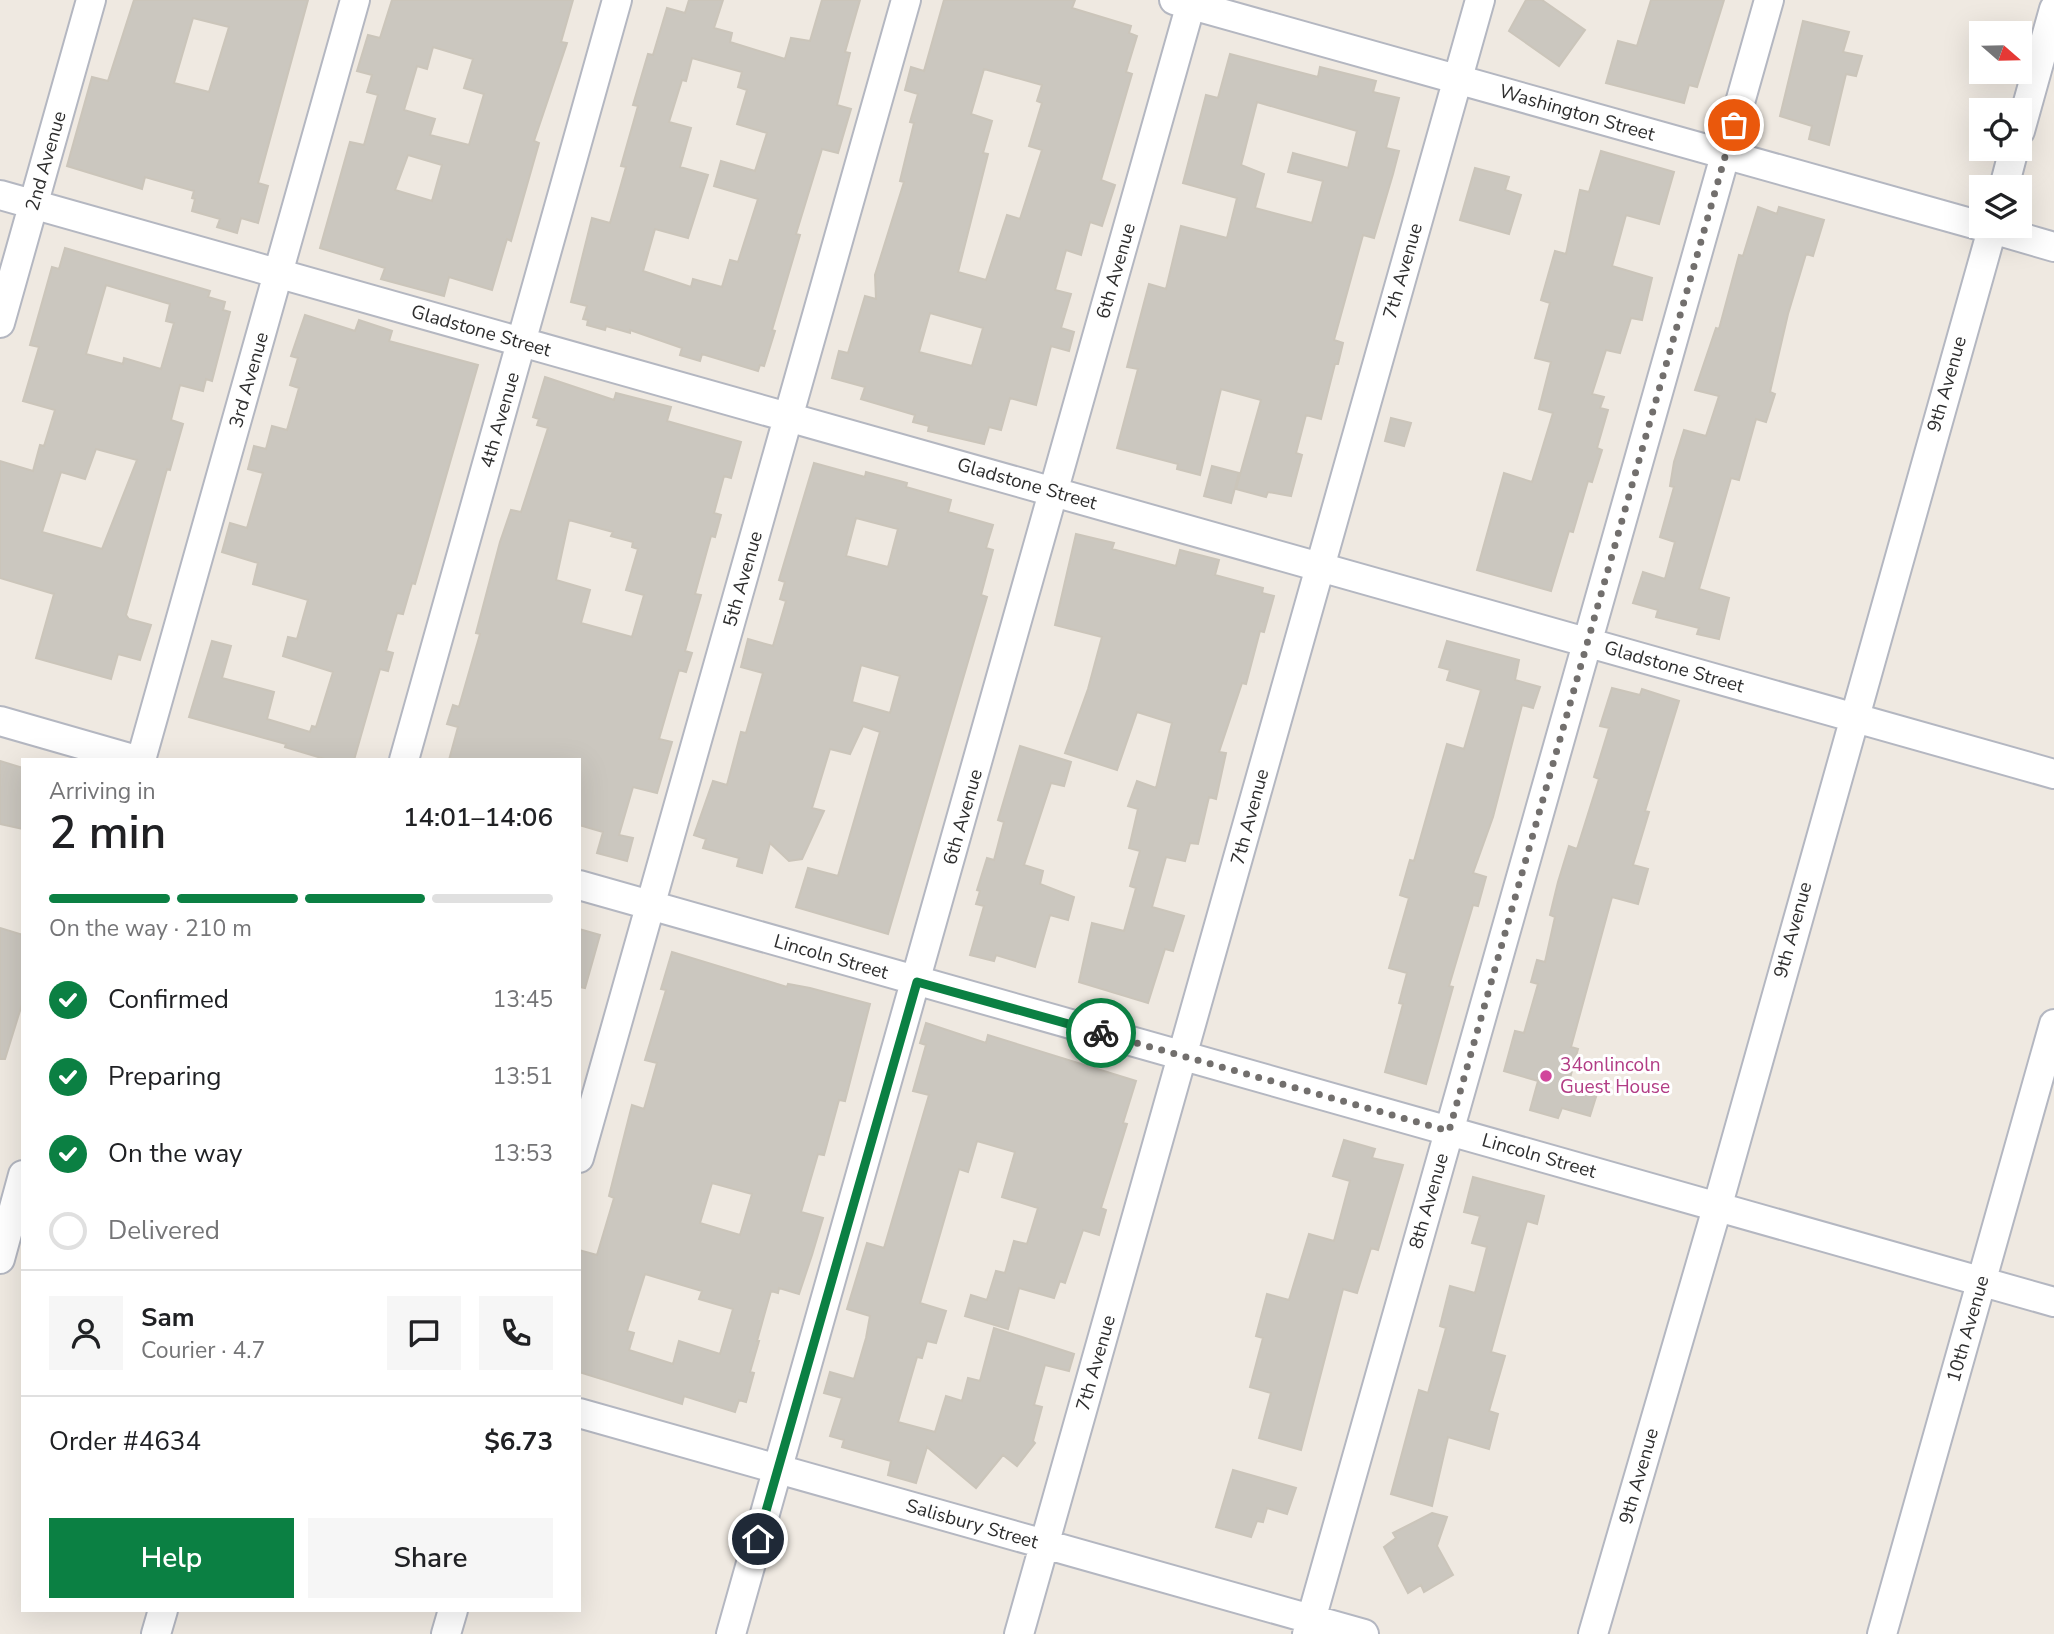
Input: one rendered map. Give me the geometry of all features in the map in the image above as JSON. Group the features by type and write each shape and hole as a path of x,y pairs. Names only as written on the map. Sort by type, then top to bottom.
{"street":[{"name":"2nd Avenue","path":"0,323 91,0"},
{"name":"3rd Avenue","path":"139,758 279,274 355,0"},
{"name":"4th Avenue","path":"405,758 617,0"},
{"name":"5th Avenue","path":"581,1151 906,0"},
{"name":"7th Avenue","path":"1019,1634 1480,0"},
{"name":"8th Avenue","path":"1309,1626 1769,0"},
{"name":"Washington Street","path":"1185,2 1969,221"},
{"name":"6th Avenue","path":"731,1634 1054,492 1185,2"},
{"path":"2029,98 2054,9"},
{"name":"Gladstone Street","path":"0,195 1319,569 2054,774"},
{"name":"9th Avenue","path":"1593,1634 1717,1208 1984,238"},
{"name":"Washington Street","path":"2025,238 2054,247"},
{"path":"0,721 131,758"},
{"name":"Lincoln Street","path":"581,886 2054,1302"},
{"name":"10th Avenue","path":"1882,1634 2054,1024"},
{"path":"6,1253 21,1184"},
{"name":"Salisbury Street","path":"581,1414 1044,1544 1309,1626 1364,1634"},
{"path":"156,1634 162,1612"},
{"path":"446,1634 452,1612"}],"building":[{"path":"134,0 308,0 258,183 268,186 258,223 241,218 237,233 217,227 220,219 192,211 194,191 145,177 142,189 67,166 92,77 108,81","holes":["193,18 229,27 209,92 174,83"]},
{"path":"392,0 573,0 561,42 567,43 534,141 539,143 511,241 507,239 492,290 449,277 444,296 381,279 385,268 320,248 350,142 364,145 378,95 367,92 372,75 357,71 368,35 380,38","holes":["433,47 473,59 464,88 484,94 469,145 430,135 435,119 404,110 417,66 427,69","408,155 442,165 432,201 395,190"]},
{"path":"689,0 723,0 714,28 732,33 730,42 785,59 791,38 810,41 822,0 860,0 845,52 850,53 837,105 851,109 838,153 822,149 796,234 800,235 772,330 775,331 764,366 760,365 758,371 702,354 700,361 680,355 682,348 630,330 630,333 606,326 605,330 587,325 588,320 583,319 587,306 571,302 592,218 610,223 626,167 621,166 638,106 633,105 648,54 653,55 667,8 685,13","holes":["692,58 742,72 738,87 747,90 737,124 767,133 755,171 721,161 714,186 758,199 738,262 730,260 722,287 693,279 691,287 643,271 655,229 688,238 708,175 680,167 691,128 669,122 682,80 686,81"]},
{"path":"944,0 1075,0 1072,8 1131,26 1129,33 1137,36 1126,72 1132,74 1101,180 1115,185 1102,226 1090,222 1081,255 1066,250 1055,290 1071,294 1061,328 1074,332 1069,351 1051,346 1036,405 1010,398 1001,430 989,427 984,444 928,431 929,426 913,422 915,415 861,399 865,387 832,378 839,351 848,353 865,296 876,299 875,275 904,182 900,181 914,123 910,122 918,94 905,90 911,67 924,71","holes":["984,69 1042,85 1037,101 1042,103 1029,146 1042,150 1020,219 1007,215 986,280 958,272 988,154 983,153 992,121 971,114","930,313 983,328 972,366 919,352"]},
{"path":"1526,0 1542,0 1585,30 1559,66 1509,31"},
{"path":"1651,0 1724,0 1697,87 1689,85 1684,103 1606,83 1618,41 1637,46"},
{"path":"1803,21 1849,32 1843,52 1862,56 1856,76 1846,74 1829,145 1809,139 1812,126 1780,116"},
{"path":"1230,54 1318,77 1320,67 1376,81 1373,92 1399,98 1386,148 1399,151 1393,174 1374,238 1363,235 1334,340 1343,343 1338,364 1335,364 1321,419 1306,415 1296,453 1302,455 1291,496 1268,492 1266,497 1236,489 1261,400 1221,389 1200,475 1177,469 1178,464 1117,448 1138,369 1127,367 1149,284 1166,289 1181,226 1227,238 1237,198 1183,183 1206,95 1218,98","holes":["1257,102 1357,131 1348,168 1293,153 1288,172 1323,181 1312,223 1255,208 1264,174 1241,165"]},
{"path":"1601,151 1674,172 1659,224 1626,215 1612,266 1652,278 1642,320 1631,318 1620,353 1606,350 1592,394 1604,397 1600,408 1608,410 1597,448 1602,450 1592,482 1588,481 1573,532 1569,531 1551,591 1477,570 1504,473 1532,482 1553,413 1539,409 1551,362 1535,358 1550,303 1541,300 1555,251 1566,254 1580,190 1589,192"},
{"path":"1475,168 1509,177 1505,190 1521,195 1509,234 1460,220"},
{"path":"1758,207 1777,214 1779,207 1824,220 1813,256 1806,254 1788,314 1770,392 1775,394 1766,422 1756,419 1739,480 1731,478 1699,589 1729,598 1719,639 1697,634 1699,628 1656,617 1658,610 1633,603 1643,572 1665,579 1675,542 1660,537 1674,487 1670,486 1674,462 1684,430 1706,436 1719,396 1695,390 1716,328 1719,329 1739,255 1743,256"},
{"path":"65,248 210,291 208,297 225,302 223,310 230,312 212,381 206,379 203,391 180,385 171,420 183,424 170,470 167,469 126,615 129,619 151,625 140,660 118,654 111,679 36,658 54,594 0,578 0,461 33,471 40,445 44,446 55,410 23,401 39,347 30,345 52,267 59,269","holes":["106,285 170,304 166,321 174,323 161,369 124,358 123,364 86,354","96,449 137,460 102,549 42,532 61,472 85,479"]},
{"path":"305,315 355,331 359,320 392,331 389,341 478,365 415,584 412,583 403,614 397,613 386,651 393,653 388,671 380,669 355,758 321,758 285,747 286,744 189,717 212,641 231,646 222,678 274,692 267,719 310,732 312,726 316,727 333,672 283,656 288,637 297,639 308,600 253,584 258,563 222,552 230,523 247,528 263,473 248,469 254,446 266,449 272,426 287,430 299,388 290,385 298,358 291,356"},
{"path":"545,377 614,400 616,393 671,407 667,421 741,442 731,478 724,476 714,513 721,515 715,537 711,536 695,594 701,595 685,651 692,653 686,672 679,670 659,739 672,742 657,793 633,787 619,835 633,838 627,861 597,853 603,832 581,826 581,758 450,758 458,727 447,724 453,705 459,707 480,634 476,633 500,542 511,510 521,512 548,428 537,425 539,419 533,417","holes":["569,520 613,532 611,536 633,542 632,547 638,549 626,590 644,595 632,637 581,623 590,590 556,580"]},
{"path":"1391,418 1411,423 1404,446 1385,441"},
{"path":"814,463 865,477 866,472 907,483 906,487 951,500 948,512 993,525 986,548 993,550 981,595 987,597 888,934 796,907 808,868 838,876 880,732 863,726 850,754 830,749 812,808 824,811 802,859 789,861 770,843 762,873 737,866 739,858 703,848 706,839 694,835 713,781 727,785 741,732 746,733 763,673 741,667 748,639 773,646 786,601 780,599 785,582 779,580","holes":["856,518 898,529 888,567 846,556","861,665 900,676 890,713 852,702"]},
{"path":"1212,466 1239,473 1231,503 1204,496"},
{"path":"1076,534 1114,543 1112,549 1176,566 1180,550 1219,560 1215,575 1263,588 1262,593 1274,596 1264,632 1260,631 1246,684 1242,683 1219,752 1226,753 1216,799 1209,797 1198,844 1190,843 1185,861 1166,857 1152,907 1184,916 1173,951 1165,949 1148,1003 1079,982 1092,923 1124,931 1136,888 1130,886 1140,851 1129,848 1138,809 1128,806 1137,781 1156,788 1172,723 1137,712 1117,770 1065,753 1088,689 1102,637 1055,625"},
{"path":"1447,641 1519,660 1515,680 1540,687 1533,708 1522,705 1493,817 1473,873 1486,877 1478,906 1473,905 1449,986 1453,987 1426,1084 1385,1072 1403,1004 1399,1003 1407,973 1389,968 1409,898 1400,895 1410,860 1414,861 1447,744 1464,749 1481,690 1447,680 1450,670 1439,667"},
{"path":"1612,688 1640,695 1642,689 1679,701 1645,811 1649,812 1633,865 1648,869 1638,904 1612,897 1571,1047 1578,1049 1567,1089 1596,1097 1590,1116 1562,1108 1558,1118 1530,1110 1538,1081 1504,1071 1515,1031 1524,1033 1538,984 1531,982 1537,960 1545,962 1555,917 1550,915 1569,846 1577,849 1599,779 1594,777 1609,728 1600,726"},
{"path":"1020,746 1071,762 1064,786 1051,783 1024,865 1043,871 1040,884 1074,897 1068,920 1050,915 1035,967 996,955 994,961 970,955 984,906 976,904 980,891 977,890 987,858 994,860 1004,822 998,820"},
{"path":"0,761 21,767 21,829 0,824"},
{"path":"0,928 21,934 21,1007 5,1059 0,1059"},
{"path":"581,930 600,935 585,988 581,987"},
{"path":"672,952 787,987 788,984 810,988 870,1004 845,1101 839,1100 824,1155 818,1154 801,1212 823,1218 812,1255 799,1294 779,1288 778,1293 771,1291 750,1372 754,1373 746,1402 739,1400 735,1412 684,1396 682,1404 581,1373 581,1251 597,1255 614,1198 609,1196 632,1105 644,1109 657,1063 645,1060 666,990 661,989","holes":["712,1183 752,1194 740,1235 700,1223","645,1274 702,1291 699,1299 733,1309 720,1354 679,1341 673,1364 629,1350 634,1333 627,1331"]},
{"path":"926,1023 986,1043 988,1035 1136,1081 1123,1123 1127,1124 1101,1208 1106,1210 1099,1235 1083,1230 1065,1283 1060,1281 1054,1298 1019,1288 1008,1329 965,1316 971,1295 987,1300 996,1271 1005,1273 1014,1241 1027,1244 1038,1208 1002,1197 1015,1152 977,1141 968,1172 959,1169 920,1303 946,1311 936,1343 927,1341 922,1358 917,1357 898,1422 935,1432 946,1396 962,1401 968,1378 980,1381 994,1328 1074,1354 1069,1371 1045,1365 1034,1405 1042,1407 1033,1441 1035,1443 1017,1466 1003,1455 976,1488 927,1447 916,1483 888,1475 891,1461 842,1447 844,1440 830,1436 842,1398 824,1393 830,1372 854,1379 866,1338 870,1316 847,1309 867,1243 884,1248 929,1095 913,1091 926,1045 920,1043"},
{"path":"1344,1140 1375,1149 1372,1158 1403,1165 1378,1250 1371,1248 1357,1293 1343,1289 1301,1450 1259,1438 1271,1393 1250,1387 1263,1338 1256,1336 1267,1294 1289,1300 1309,1234 1334,1241 1350,1181 1333,1176"},
{"path":"1473,1177 1544,1196 1537,1224 1527,1221 1491,1352 1505,1356 1489,1411 1498,1414 1489,1449 1448,1437 1432,1506 1391,1494 1419,1390 1428,1393 1446,1328 1440,1326 1450,1286 1475,1293 1487,1247 1472,1243 1480,1216 1464,1212"},
{"path":"1233,1470 1296,1488 1287,1514 1267,1508 1263,1522 1257,1521 1251,1537 1216,1527"},
{"path":"1432,1513 1447,1517 1437,1546 1453,1575 1424,1592 1421,1585 1408,1593 1384,1547 1396,1538 1393,1533"}],"way so far":[{"path":"1101,1033 1449,1131 1734,125"}],"place":[{"name":"34onlincoln Guest House","path":"1546,1076"}],"route":[{"path":"758,1539 917,982 1101,1033"}]}
